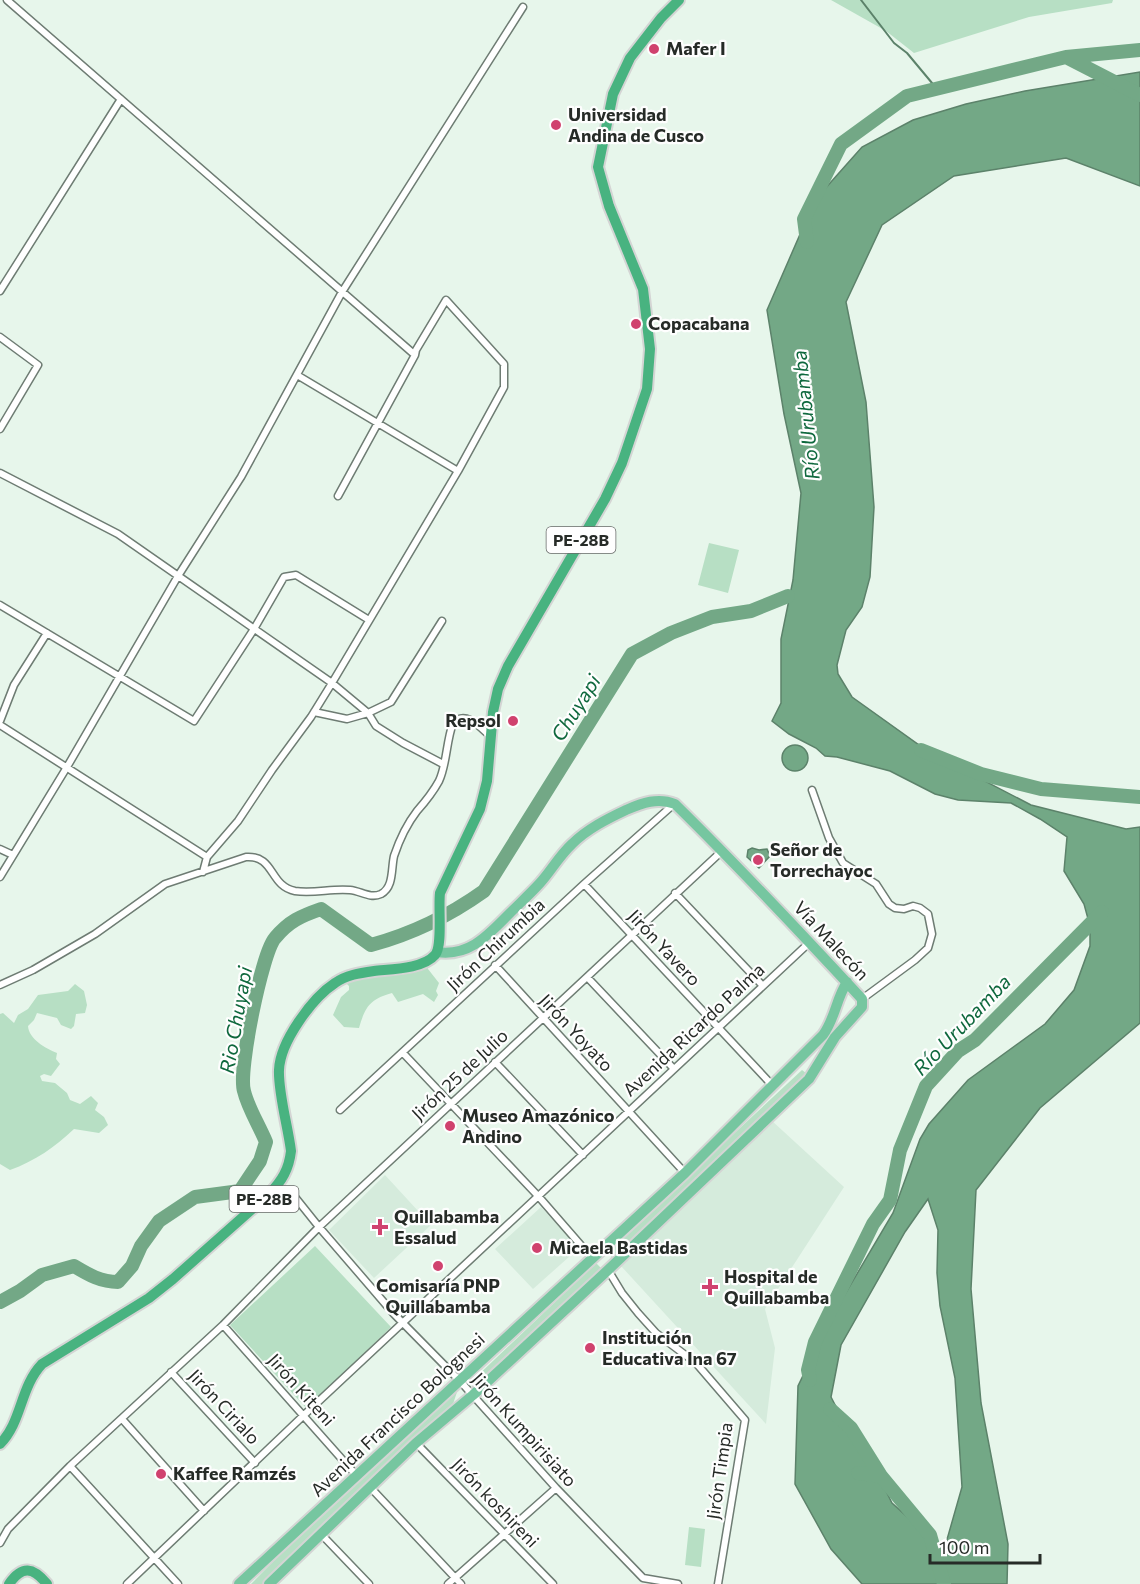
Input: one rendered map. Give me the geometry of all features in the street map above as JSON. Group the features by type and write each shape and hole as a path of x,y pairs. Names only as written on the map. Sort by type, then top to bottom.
{"highway":[{"name":"PE-28B","path":"0,1444 14,1423 31,1377 42,1364 149,1298 277,1186 290,1163 291,1151 280,1079 280,1060 298,1023 322,994 335,982 349,975 408,967 428,961 437,952 438,904 445,879 480,809 487,781 490,736 498,689 508,666 605,499 622,463 647,389 650,349 643,289 609,206 598,167 613,94 630,58 661,18 679,0"},
{"path":"9,1584 17,1574 26,1570 34,1572 47,1584"}],"main road":[{"path":"437,952 461,951 484,939 540,883 570,845 609,818 634,806 657,800 675,804"},
{"name":"Vía Malecón","path":"675,804 722,850 862,999"},
{"name":"Avenida Francisco Bolognesi","path":"238,1584 684,1173 829,1027 840,993 847,982"},
{"name":"Avenida Francisco Bolognesi","path":"272,1583 416,1443 473,1395 608,1270 813,1074 835,1037 862,1007 862,999"},
{"path":"796,1062 813,1074"}],"street":[{"path":"0,3 6,0 415,356"},
{"path":"0,877 178,576 241,477 342,292 523,7"},
{"path":"0,291 121,99"},
{"path":"203,872 207,857 238,821 332,683 458,471 504,387 504,364 446,300 416,350 415,356 338,496"},
{"path":"0,337 38,365 0,429"},
{"path":"297,375 458,471"},
{"path":"0,473 118,534 332,683 368,713 376,726 443,764"},
{"path":"0,605 194,722 254,629 284,577 296,575 369,620"},
{"path":"314,712 347,719 368,713 392,702 441,621"},
{"path":"47,633 14,684 0,723 207,857"},
{"path":"0,985 33,970 95,934 165,884 246,857 253,856 266,862 278,881 295,891 319,892 346,889 368,896 378,895 390,884 394,857 401,838 439,780 450,730 457,719 471,720 490,736"},
{"path":"812,790 829,838 843,863 876,884 889,904 895,908 904,909 913,906 928,914 932,934 928,948 862,999"},
{"name":"Jirón Chirumbia","path":"340,1110 495,965 675,804"},
{"path":"0,849 13,855"},
{"name":"Jirón 25 de Julio","path":"0,1543 8,1529 70,1466 223,1325 319,1227 722,850"},
{"name":"Jirón Yavero","path":"584,884 772,1085"},
{"path":"675,893 763,986"},
{"name":"Avenida Ricardo Palma","path":"127,1584 304,1415 810,942"},
{"name":"Jirón Yoyato","path":"495,965 684,1173"},
{"path":"587,977 674,1069"},
{"path":"403,1053 539,1197 592,1258"},
{"path":"495,1062 583,1155"},
{"name":"Jirón Kumpirisiato","path":"291,1192 403,1323 643,1578"},
{"name":"Jirón Timpia","path":"608,1270 638,1313 656,1332 696,1363 745,1420 718,1584"},
{"name":"Jirón Kiteni","path":"223,1325 356,1475"},
{"name":"Jirón Cirialo","path":"171,1372 255,1463"},
{"path":"122,1419 204,1511"},
{"name":"Jirón koshireni","path":"416,1443 553,1584"},
{"path":"70,1466 178,1584"},
{"path":"370,1487 461,1584"},
{"path":"448,1584 556,1488"},
{"path":"321,1534 369,1584"},
{"path":"636,1584 643,1578 678,1584"}],"shaded area":[{"path":"831,0 1113,0 1112,3 1029,17 914,53 886,31"},
{"path":"709,543 739,550 728,593 698,585"},
{"path":"426,962 428,969 439,983 436,991 438,995 434,1002 423,994 398,1002 392,993 385,995 373,1001 359,1028 344,1027 333,1015 341,997 349,990 349,986 343,980"},
{"path":"75,984 84,991 87,1005 85,1013 76,1014 74,1026 71,1029 61,1025 57,1018 37,1013 28,1026 29,1031 38,1042 57,1053 56,1059 60,1064 51,1076 44,1074 40,1076 42,1081 55,1083 67,1093 70,1100 80,1104 91,1096 98,1103 95,1110 104,1117 108,1125 99,1133 74,1129 44,1153 10,1170 0,1164 0,1014 3,1013 14,1023 18,1015 28,1009 38,995 68,991"},
{"path":"802,1070 811,1077 615,1261 607,1252"},
{"name":"Hospital de Quillabamba","path":"771,1120 844,1187 765,1309 775,1348 766,1424 621,1266"},
{"name":"Quillabamba Essalud","path":"385,1175 431,1225 374,1278 329,1230"},
{"name":"Micaela Bastidas","path":"541,1207 579,1248 533,1289 495,1249"},
{"path":"315,1246 391,1327 307,1409 230,1325"},
{"path":"596,1263 604,1271 479,1389 472,1381"},
{"path":"458,1389 451,1410 268,1584 251,1584 401,1431"},
{"path":"689,1527 705,1529 701,1567 685,1565"}],"water":[{"path":"1140,72 1140,186 1066,158 954,176 882,225 846,302 866,402 874,507 870,577 862,607 846,630 837,665 838,674 852,697 929,752 1031,805 1126,829 1140,827 1140,1023 1040,1108 976,1190 971,1289 981,1403 1008,1544 1007,1584 862,1584 831,1549 795,1484 798,1386 832,1316 893,1213 920,1139 929,1124 968,1080 1045,1024 1074,990 1090,946 1090,926 1084,904 1064,871 1067,837 1040,819 1011,803 958,800 935,794 890,771 825,756 772,721 781,703 781,639 793,580 801,493 784,414 767,310 815,200 862,147 913,120 966,104 1025,91","holes":["928,1199 938,1230 937,1273 940,1306 955,1378 962,1487 944,1550 892,1503 883,1485 859,1451 831,1397 841,1345 905,1232"]},
{"path":"795,745 804,749 808,758 804,767 795,771 786,767 782,758 786,749"},
{"name":"Señor de Torrechayoc","path":"767,849 770,856 759,868 747,857 748,850"}],"waterway":[{"path":"861,0 894,43 907,53 937,89"},
{"name":"Río Urubamba","path":"1066,57 1140,50"},
{"name":"Río Urubamba","path":"807,242 804,219 841,144 907,96 1066,57 1140,95"},
{"name":"Rio Chuyapi","path":"0,1302 42,1275 74,1266 90,1275 118,1282 132,1266 141,1246 159,1221 195,1197 240,1191 260,1161 266,1142 244,1091 244,1061 252,1013 270,948 285,927 321,909 371,945 416,930 471,900 484,891 632,654 671,633 712,617 751,611 788,596"},
{"name":"Río Urubamba","path":"921,750 981,774 1041,789 1140,797"},
{"name":"Río Urubamba","path":"810,1380 808,1370 815,1342 873,1224 890,1200 900,1150 926,1086 958,1051 975,1040 1102,912"},
{"path":"830,1409 851,1428 881,1476"},
{"name":"Río Urubamba","path":"858,1473 881,1476 930,1535 944,1584"}],"place":[{"name":"Mafer I","path":"654,49"},
{"name":"Universidad Andina de Cusco","path":"556,125"},
{"name":"Copacabana","path":"636,324"},
{"name":"Repsol","path":"513,721"},
{"name":"Señor de Torrechayoc","path":"758,860"},
{"name":"Museo Amazónico Andino","path":"450,1126"},
{"name":"Quillabamba Essalud","path":"380,1227"},
{"name":"Micaela Bastidas","path":"537,1248"},
{"name":"Comisaría PNP Quillabamba","path":"438,1266"},
{"name":"Hospital de Quillabamba","path":"710,1287"},
{"name":"Institución Educativa Ina 67","path":"590,1348"},
{"name":"Kaffee Ramzés","path":"161,1474"}],"water label":[{"name":"Chuyapi","path":"576,708"}]}
